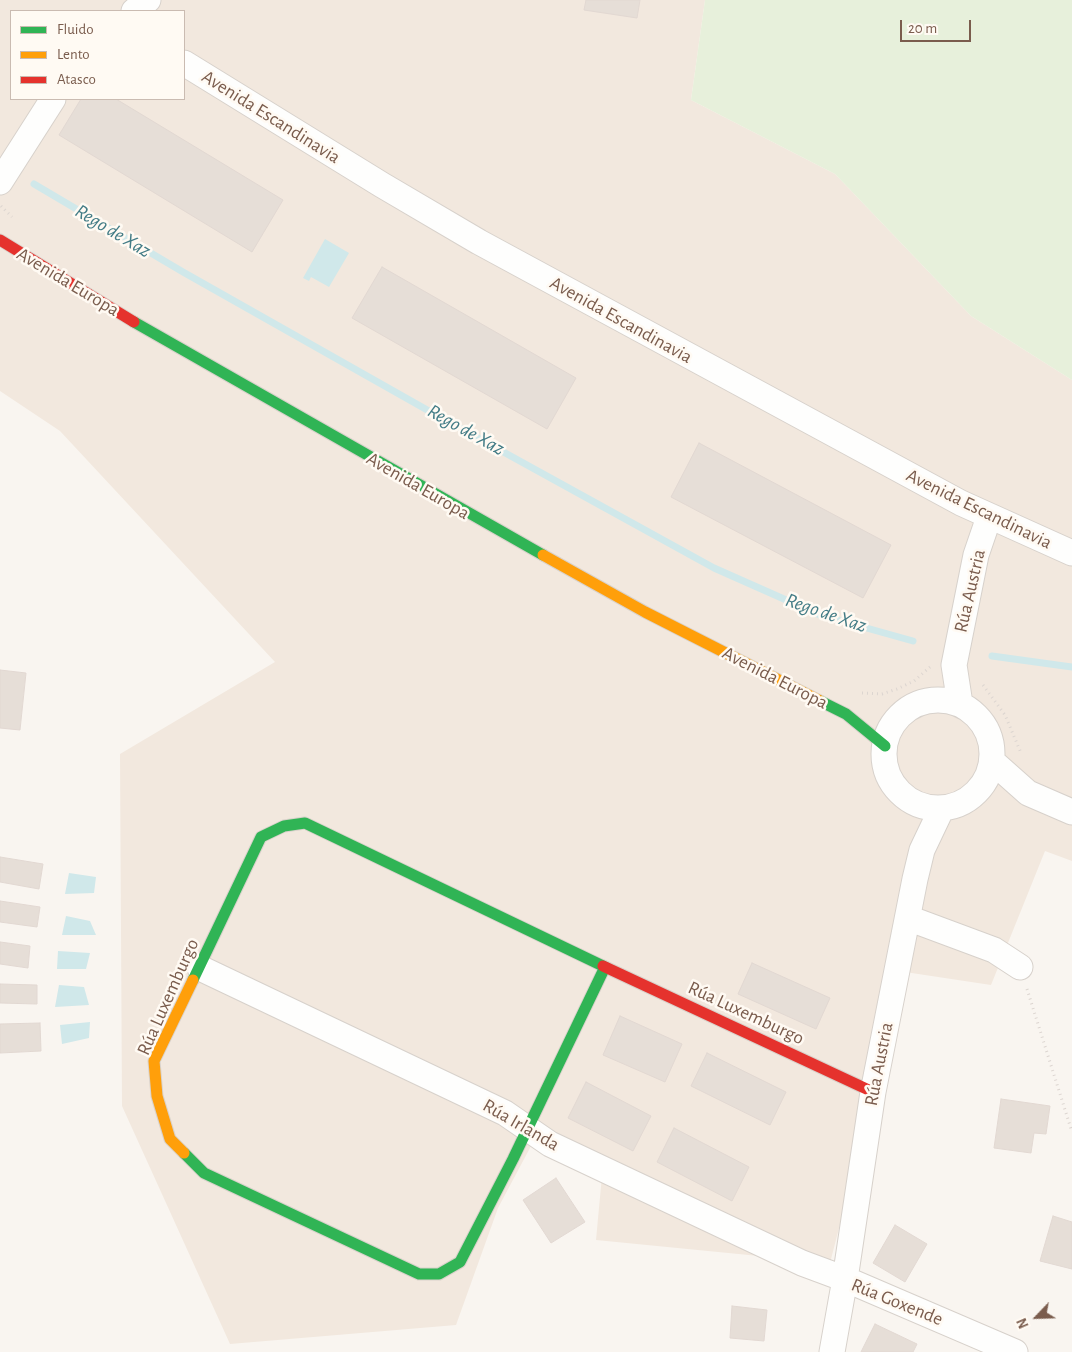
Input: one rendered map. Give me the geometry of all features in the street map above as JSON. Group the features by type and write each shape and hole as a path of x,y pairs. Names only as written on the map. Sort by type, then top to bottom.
{"street":[{"path":"135,10 148,0"},
{"name":"Avenida Escandinavia","path":"185,64 478,242 990,517 1072,553"},
{"path":"0,182 52,100"},
{"name":"Avenida Europa","path":"0,240 112,309 468,514 645,612 846,714 884,746"},
{"name":"Rúa Austria","path":"933,701 976,555 990,517"},
{"name":"Rúa Austria","path":"944,663 960,704"},
{"path":"948,700 960,704 977,716 986,727 992,743 990,772 976,793 963,802 942,808 916,804 900,793 888,774 884,759 884,746 887,735 899,716 923,701 948,700"},
{"name":"Avenida Europa","path":"846,714 894,723"},
{"path":"992,761 1028,793"},
{"path":"979,788 1028,793 1072,812"},
{"name":"Rúa Austria","path":"916,804 922,850"},
{"name":"Rúa Austria","path":"845,1279 873,1092 922,850 942,808"},
{"name":"Rúa Luxemburgo","path":"605,967 527,1130 460,1262 439,1274 419,1274 204,1174 170,1139 157,1096 154,1060 200,968 261,837 284,826 305,823 605,967 873,1092"},
{"path":"908,918 994,950 1020,967"},
{"name":"Rúa Irlanda","path":"200,968 505,1113 527,1130 565,1151 802,1263 845,1279"},
{"name":"Rúa Goxende","path":"832,1352 845,1279 1015,1352"}],"path":[{"path":"2,206 13,219"},
{"path":"860,692 882,694 898,689 944,663"},
{"path":"981,681 1005,715 1025,760"},
{"path":"1020,967 1072,1132"}],"shaded area":[{"path":"0,0 705,0 691,100 835,174 971,316 1072,380 1072,861 1045,851 991,985 905,972 830,1263 596,1240 603,1165 531,1146 498,1208 456,1325 230,1344 122,1106 120,754 275,662 60,431 0,391"}],"green space":[{"path":"705,0 1072,0 1072,380 971,316 835,174 691,100"}],"water":[{"path":"325,239 349,253 329,287 311,277 309,281 303,278"},
{"path":"69,873 96,877 94,893 65,894"},
{"path":"66,916 90,921 96,935 62,935"},
{"path":"58,951 90,953 86,969 57,969"},
{"path":"59,985 84,987 89,1005 55,1007"},
{"path":"90,1022 89,1038 62,1044 60,1025"}],"building":[{"path":"586,0 640,0 637,18 584,10"},
{"path":"80,100 118,100 283,200 252,252 59,135"},
{"path":"382,267 576,378 547,429 352,318"},
{"path":"699,443 891,545 863,598 671,497"},
{"path":"0,670 26,673 20,730 0,728"},
{"path":"0,857 43,864 39,889 0,882"},
{"path":"0,901 40,907 37,927 0,922"},
{"path":"0,942 30,946 28,968 0,964"},
{"path":"752,963 830,998 816,1029 738,994"},
{"path":"0,984 37,985 37,1004 0,1003"},
{"path":"620,1016 682,1044 665,1082 603,1055"},
{"path":"40,1023 41,1051 0,1053 0,1024"},
{"path":"707,1053 786,1092 770,1125 691,1086"},
{"path":"586,1082 651,1116 633,1151 568,1118"},
{"path":"1001,1099 1050,1106 1046,1134 1034,1133 1031,1153 994,1148"},
{"path":"674,1128 749,1167 732,1201 657,1162"},
{"path":"556,1178 585,1222 551,1243 523,1200"},
{"path":"1053,1216 1072,1222 1072,1269 1040,1261"},
{"path":"895,1225 927,1244 905,1282 873,1263"},
{"path":"732,1306 767,1310 764,1341 730,1338"},
{"path":"875,1324 917,1344 913,1352 861,1352"}],"waterway":[{"name":"Rego de Xaz","path":"34,184 183,272 429,411 714,568 820,615 913,641"},
{"name":"Rego de Xaz","path":"992,656 1072,667"}],"traffic: fast":[{"path":"134,322 543,555"},
{"path":"820,701 846,714 885,746"},
{"path":"193,980 261,837 284,826 305,823 603,966"},
{"path":"184,1153 204,1173 419,1274 439,1274 460,1262 513,1159 605,967"}],"traffic: slow":[{"path":"543,555 645,612 820,701"},
{"path":"184,1153 170,1139 157,1096 154,1061 193,980"}],"traffic: jam":[{"path":"0,240 134,322"},
{"path":"603,966 873,1092"}]}
